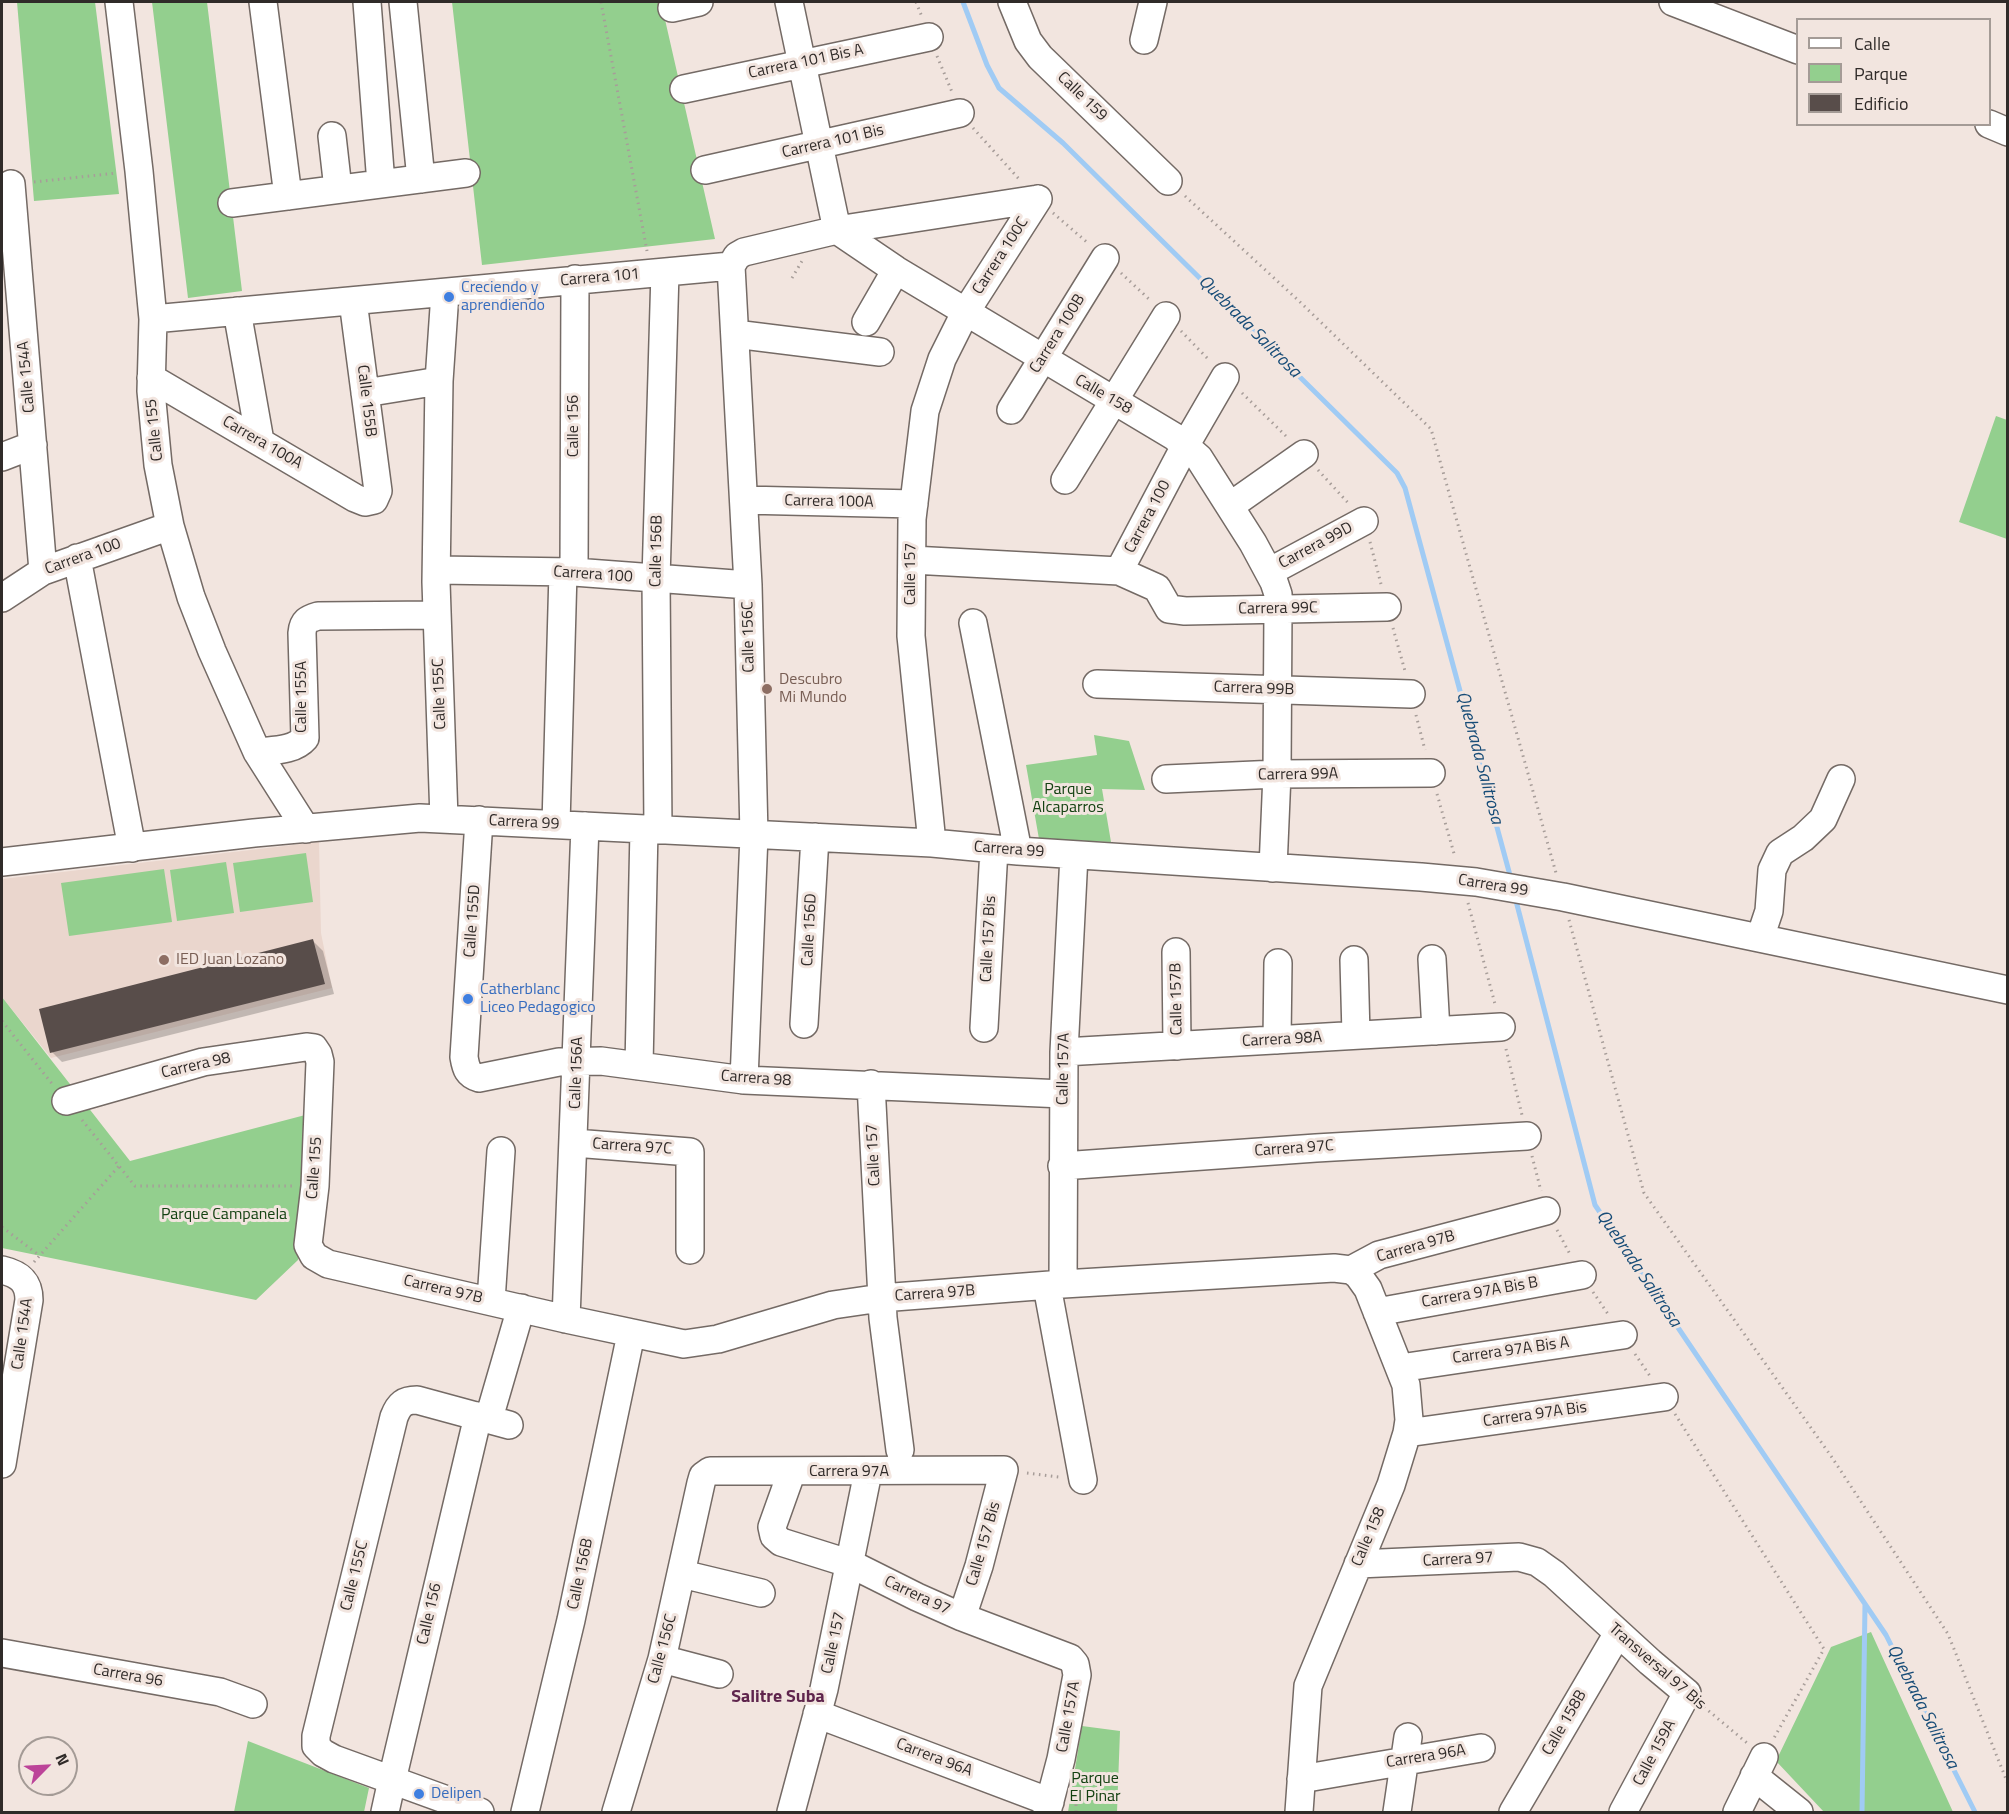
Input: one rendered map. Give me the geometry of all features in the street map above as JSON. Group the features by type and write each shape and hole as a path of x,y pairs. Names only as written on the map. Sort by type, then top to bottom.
{"street":[{"name":"Calle 155","path":"119,2 139,171 153,319 151,378 158,465 170,526 195,608 257,752 306,829"},
{"path":"263,2 288,196"},
{"path":"366,2 381,184"},
{"path":"402,2 421,179"},
{"path":"672,8 699,2"},
{"path":"731,266 737,256 744,252 837,230 789,2"},
{"name":"Calle 159","path":"1012,2 1028,41 1040,57 1168,181"},
{"path":"1144,40 1153,2"},
{"path":"1673,2 1796,50"},
{"name":"Carrera 101 Bis A","path":"684,89 802,62 930,37"},
{"name":"Carrera 101 Bis","path":"705,170 960,113"},
{"path":"1991,125 2007,132"},
{"path":"332,136 338,189"},
{"path":"232,203 466,173"},
{"name":"Calle 154A","path":"11,184 43,571"},
{"name":"Carrera 100C","path":"837,230 1038,199 965,313"},
{"name":"Calle 158","path":"837,230 965,313 1174,437 1198,458 1269,572 1278,594 1277,774 1273,868"},
{"name":"Carrera 100B","path":"1011,410 1105,258"},
{"name":"Carrera 101","path":"153,319 731,266"},
{"name":"Calle 156C","path":"731,266 748,585 754,835 744,1080"},
{"path":"866,322 896,270"},
{"name":"Calle 156B","path":"639,1066 651,830 656,579 658,273"},
{"name":"Calle 156","path":"556,824 568,572 575,279"},
{"name":"Calle 155C","path":"444,819 437,570 439,381 445,293"},
{"name":"Calle 155B","path":"354,301 378,491 374,500"},
{"path":"237,311 260,441"},
{"name":"Calle 157","path":"932,843 911,636 914,504 925,411 942,359 965,313"},
{"path":"1065,480 1166,316"},
{"path":"735,334 880,352"},
{"name":"Carrera 100","path":"912,560 1119,570 1185,446 1225,377"},
{"name":"Carrera 100A","path":"151,378 355,498 365,502 374,500"},
{"path":"365,393 439,381"},
{"path":"2,458 33,445"},
{"path":"1230,506 1304,454"},
{"name":"Carrera 100A","path":"744,500 914,504"},
{"name":"Carrera 99D","path":"1269,572 1364,521"},
{"name":"Carrera 100","path":"2,598 43,571 170,526"},
{"path":"77,558 132,848"},
{"name":"Carrera 100","path":"437,570 568,572 748,585"},
{"name":"Carrera 99C","path":"1119,570 1156,588 1169,609 1185,611 1388,607"},
{"name":"Calle 155A","path":"257,752 291,747 300,744 305,738 302,633 303,625 308,619 318,616 437,615"},
{"name":"Calle 157 Bis","path":"973,623 1006,850 984,1028"},
{"name":"Carrera 99B","path":"1097,684 1411,694"},
{"name":"Carrera 99A","path":"1166,780 1277,774 1431,773"},
{"path":"1760,938 1769,911 1772,870 1780,853 1803,838 1823,819 1841,779"},
{"name":"Carrera 99","path":"2,862 254,833 420,818 932,843 1074,855 1420,876 1476,882 1554,896 2007,990"},
{"name":"Calle 155D","path":"464,1057 480,820"},
{"name":"Calle 156A","path":"566,1319 578,1062 585,826"},
{"name":"Calle 156D","path":"804,1024 815,837"},
{"name":"Calle 157A","path":"1074,855 1055,1285 1083,1480"},
{"name":"Calle 157B","path":"1176,952 1178,1046"},
{"path":"1432,959 1436,1031"},
{"path":"1354,960 1356,1035"},
{"path":"1277,1040 1278,963"},
{"name":"Carrera 98A","path":"1064,1052 1501,1027"},
{"name":"Carrera 98","path":"66,1101 203,1062 244,1055 306,1047 314,1048 320,1062"},
{"name":"Carrera 98","path":"464,1057 466,1068 471,1076 479,1078 559,1062 600,1061 744,1080 1063,1094"},
{"name":"Calle 155","path":"320,1062 315,1186 308,1245 314,1256 328,1264"},
{"name":"Calle 157","path":"871,1084 881,1298 900,1450"},
{"name":"Carrera 97C","path":"1062,1166 1316,1148 1527,1137"},
{"name":"Carrera 97C","path":"574,1143 690,1152 690,1250"},
{"path":"491,1301 501,1151"},
{"name":"Carrera 97B","path":"328,1264 631,1334 684,1344 718,1340 833,1305 881,1298 1335,1268 1351,1270 1379,1255 1546,1211"},
{"name":"Calle 158","path":"1299,1812 1308,1686 1391,1485 1407,1434 1406,1385 1363,1281 1351,1270"},
{"name":"Calle 154A","path":"2,1464 29,1308 29,1291 11,1273"},
{"name":"Carrera 97A Bis B","path":"1377,1312 1582,1275"},
{"name":"Calle 156","path":"385,1812 522,1308"},
{"name":"Calle 156B","path":"525,1812 571,1620 631,1334"},
{"name":"Carrera 97A Bis A","path":"1400,1368 1623,1335"},
{"name":"Carrera 97A Bis","path":"1407,1434 1664,1397"},
{"name":"Calle 155C","path":"392,1780 323,1753 316,1746 316,1736 394,1417 398,1406 407,1400 417,1400 492,1420"},
{"name":"Carrera 97A","path":"701,1483 703,1476 710,1471 718,1470 868,1472 1004,1470"},
{"name":"Calle 157 Bis","path":"962,1617 979,1566 1004,1470"},
{"name":"Carrera 97","path":"792,1471 772,1527 774,1536 781,1542 851,1564 962,1617 1070,1658"},
{"name":"Calle 157","path":"792,1812 851,1564 868,1472"},
{"name":"Calle 156C","path":"616,1812 662,1659 701,1483"},
{"name":"Carrera 97","path":"1358,1564 1519,1557 1537,1562 1554,1574"},
{"path":"682,1574 761,1593"},
{"name":"Transversal 97 Bis","path":"1554,1574 1687,1693"},
{"name":"Calle 158B","path":"1513,1812 1618,1633"},
{"name":"Carrera 96","path":"2,1653 220,1692 253,1704"},
{"name":"Calle 157A","path":"1048,1807 1061,1759 1077,1675 1075,1664 1070,1658"},
{"path":"662,1659 719,1674"},
{"name":"Calle 159A","path":"1623,1812 1687,1693"},
{"name":"Carrera 96A","path":"817,1714 1048,1807"},
{"path":"1396,1812 1407,1748"},
{"name":"Carrera 96A","path":"1301,1779 1407,1748 1481,1748"},
{"path":"1737,1812 1759,1766 1799,1812"},
{"path":"392,1780 480,1812"}],"path":[{"path":"601,2 658,273"},
{"path":"11,184 139,171"},
{"path":"1168,181 1299,301 1431,429 1554,896 1644,1193 1831,1456 1948,1634 2007,1784"},
{"path":"2,1021 135,1186 315,1186"},
{"path":"11,1273 40,1256 119,1166"},
{"path":"2,1227 40,1256"},
{"path":"1004,1470 1083,1480"},
{"name":"Transversal 97 Bis","path":"1687,1693 1759,1766"}],"shaded area":[{"name":"IED Juan Lozano","path":"319,842 321,933 332,988 51,1058 2,997 2,879"}],"green space":[{"path":"17,2 95,2 119,194 34,201"},
{"path":"152,2 207,2 242,291 188,298"},
{"path":"452,2 661,2 715,239 482,265"},
{"path":"1996,416 2007,420 2007,539 1959,522"},
{"name":"Parque Alcaparros","path":"1094,735 1129,741 1145,790 1102,789 1111,842 1039,839 1026,765 1097,755"},
{"path":"306,853 313,902 240,912 233,863"},
{"path":"226,862 234,913 177,921 170,870"},
{"path":"164,869 172,922 69,936 61,883"},
{"name":"Parque Campanela","path":"2,997 130,1161 309,1114 298,1260 256,1300 2,1248"},
{"path":"1871,1632 1953,1812 1824,1812 1776,1761 1831,1647"},
{"name":"Parque El Pinar","path":"1082,1726 1120,1731 1117,1812 1068,1812"},
{"path":"248,1741 369,1788 364,1812 234,1812"}],"building":[{"path":"313,939 325,984 50,1053 39,1009"}],"waterway":[{"name":"Quebrada Salitrosa","path":"963,2 987,65 999,88 1063,143 1397,473 1405,488 1511,879"},
{"name":"Quebrada Salitrosa","path":"1515,897 1595,1205 1886,1635 1975,1812"},
{"name":"Quebrada Salitrosa","path":"1862,1812 1865,1604"}],"place":[{"name":"Creciendo y aprendiendo","path":"449,297"},
{"name":"Descubro Mi Mundo","path":"767,689"},
{"name":"IED Juan Lozano","path":"164,960"},
{"name":"Catherblanc Liceo Pedagogico","path":"468,999"},
{"name":"Delipen","path":"419,1794"}],"district":[{"name":"Salitre Suba","path":"778,1698"}]}
